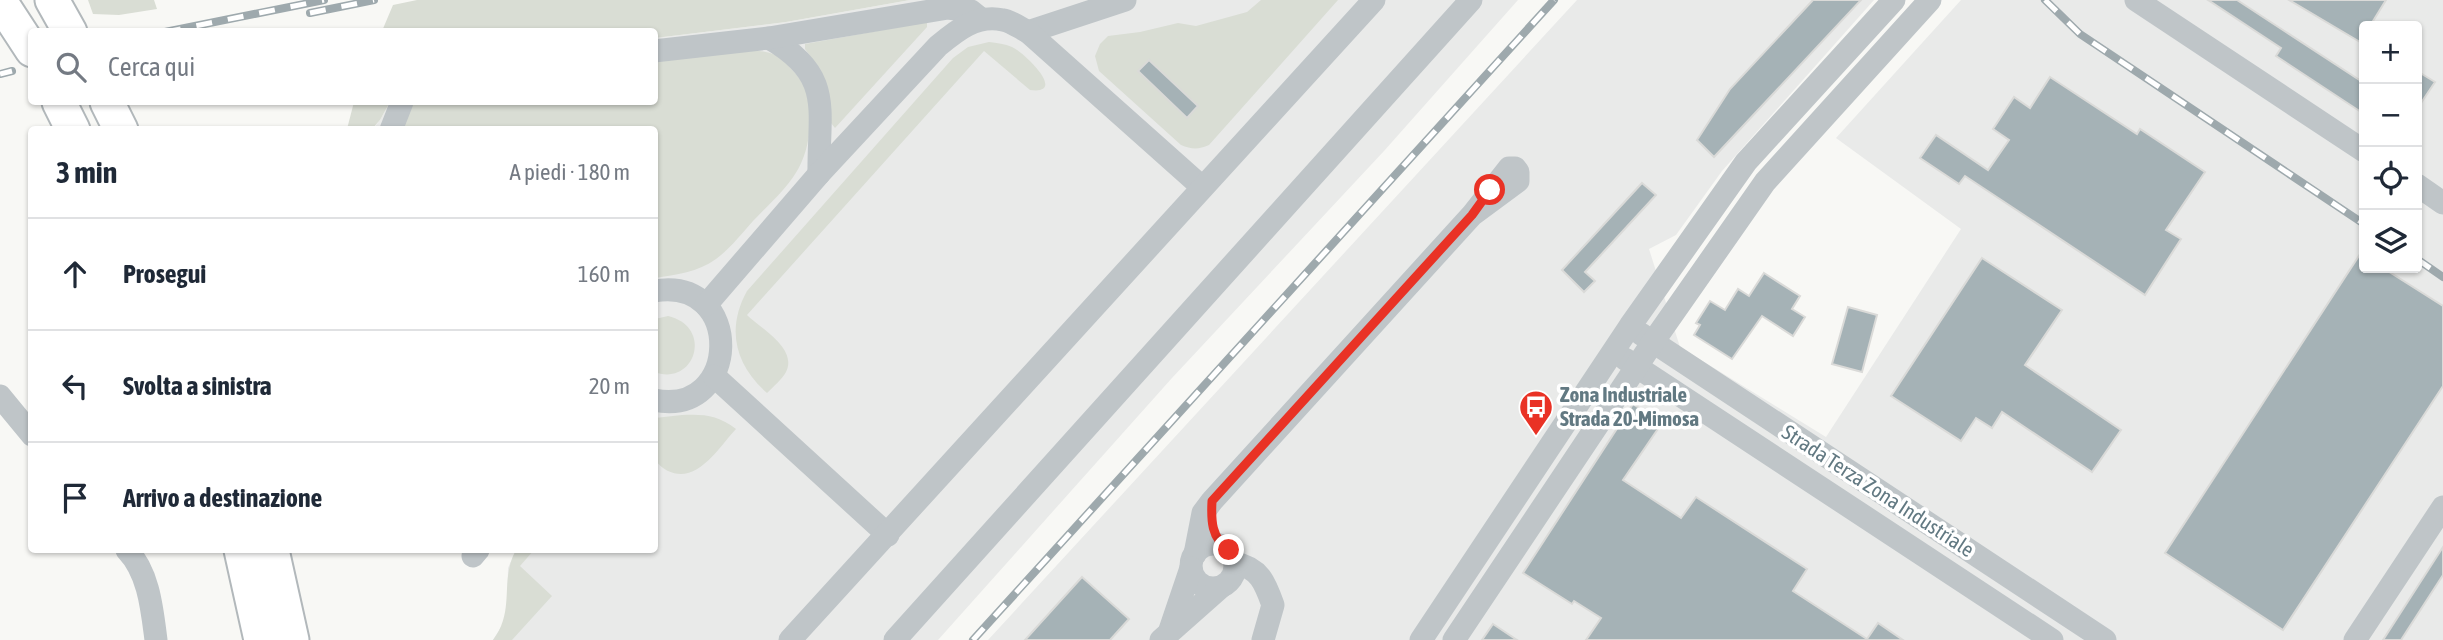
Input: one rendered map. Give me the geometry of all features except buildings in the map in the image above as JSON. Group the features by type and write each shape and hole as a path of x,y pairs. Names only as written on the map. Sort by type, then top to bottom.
{"highway":[{"path":"17,0 33,28"},
{"path":"52,0 68,28"},
{"path":"78,0 88,28"},
{"path":"0,1 28,44"},
{"path":"60,105 71,126"},
{"path":"76,105 86,126"},
{"path":"109,105 120,126"},
{"path":"116,105 121,126"},
{"path":"242,553 261,640"},
{"path":"273,553 292,640"}],"street":[{"path":"1028,32 1125,0"},
{"path":"790,640 1374,0"},
{"path":"895,640 1471,0"},
{"path":"1421,640 1613,351 1746,162 1894,0"},
{"path":"1454,640 1636,366 1765,182 1930,0"},
{"path":"2136,0 2359,147"},
{"path":"658,51 769,38 948,8 971,11 981,19"},
{"path":"706,305 819,174 938,46 959,28 981,19 1003,20 1028,32 1202,187"},
{"path":"769,38 790,50 815,81 820,96 822,122 819,174"},
{"path":"1844,55 1866,73"},
{"path":"393,126 401,105"},
{"path":"2422,188 2443,203"},
{"path":"1165,635 1193,561 1203,513 1472,215"},
{"path":"658,290 667,289 688,293 706,305 717,321 722,339 721,358 714,376 701,390 684,399 658,401"},
{"name":"Strada Terza Zona Industriale","path":"1630,326 2105,640"},
{"name":"Strada Terza Zona Industriale","path":"1613,351 2052,640"},
{"path":"714,376 888,535"},
{"path":"1706,411 1722,388"},
{"path":"0,396 28,430"},
{"path":"1541,461 1563,475"},
{"path":"1843,502 1858,478"},
{"path":"1165,635 1233,578 1229,554 1215,536 1211,523 1212,501"},
{"path":"2355,640 2443,507"},
{"path":"1193,561 1207,545 1229,554 1260,576 1273,605 1263,640"},
{"path":"129,553 143,574 152,607 156,640"},
{"path":"1193,561 1198,582 1213,588 1221,587"},
{"path":"1470,566 1493,582"},
{"path":"1247,640 1269,616"}],"shaded area":[{"path":"88,0 154,0 157,9 119,15 93,14"},
{"path":"417,0 910,0 786,22 658,38 658,28 383,28 393,5"},
{"path":"910,0 1518,0 1384,151 1172,378 938,640 493,640 507,611 508,568 515,553 658,553 658,126 375,126 388,105 658,105 658,38 786,22"},
{"path":"1261,0 1338,0 1209,145 1195,148 1181,145 1099,71 1095,56 1100,44 1108,36 1178,23 1196,26 1247,12"},
{"path":"1577,0 1874,0 1722,171 1676,235 1649,249 1680,347 1826,437 1961,229 1836,138 1961,0 2443,0 2443,640 988,640"},
{"path":"927,22 927,27 835,128 831,123 825,83 805,49 805,44"},
{"path":"989,42 1007,45 1018,51 1040,73 1045,86 1041,90 1030,90 984,51 747,315 776,339 787,355 786,372 767,393 747,371 737,346 737,319 747,291 953,58 968,47"},
{"path":"750,50 771,53 780,58 803,84 809,102 805,153 800,166 785,188 726,251 702,267 679,274 658,278 658,126 403,126 409,105 658,105 658,60"},
{"path":"353,105 388,105 375,126 348,126"},
{"path":"668,316 682,322 691,332 695,343 694,354 689,364 680,371 668,374 658,373 658,318"},
{"path":"710,416 736,429 698,469 679,474 666,470 658,463 658,418"},
{"path":"515,553 531,553 520,566 552,596 512,640 493,640 504,618 511,561"}],"railway":[{"path":"185,28 324,0"},
{"path":"310,13 374,0"},
{"path":"973,640 1554,0"},
{"path":"2045,0 2080,34 2359,221"},
{"path":"0,74 12,71"},
{"path":"2422,262 2443,277"}],"place":[{"name":"Zona Industriale Strada 20-Mimosa","path":"1536,437"}],"route":[{"path":"1229,550 1222,546 1215,536 1211,523 1212,501 1472,215 1490,190"}]}
